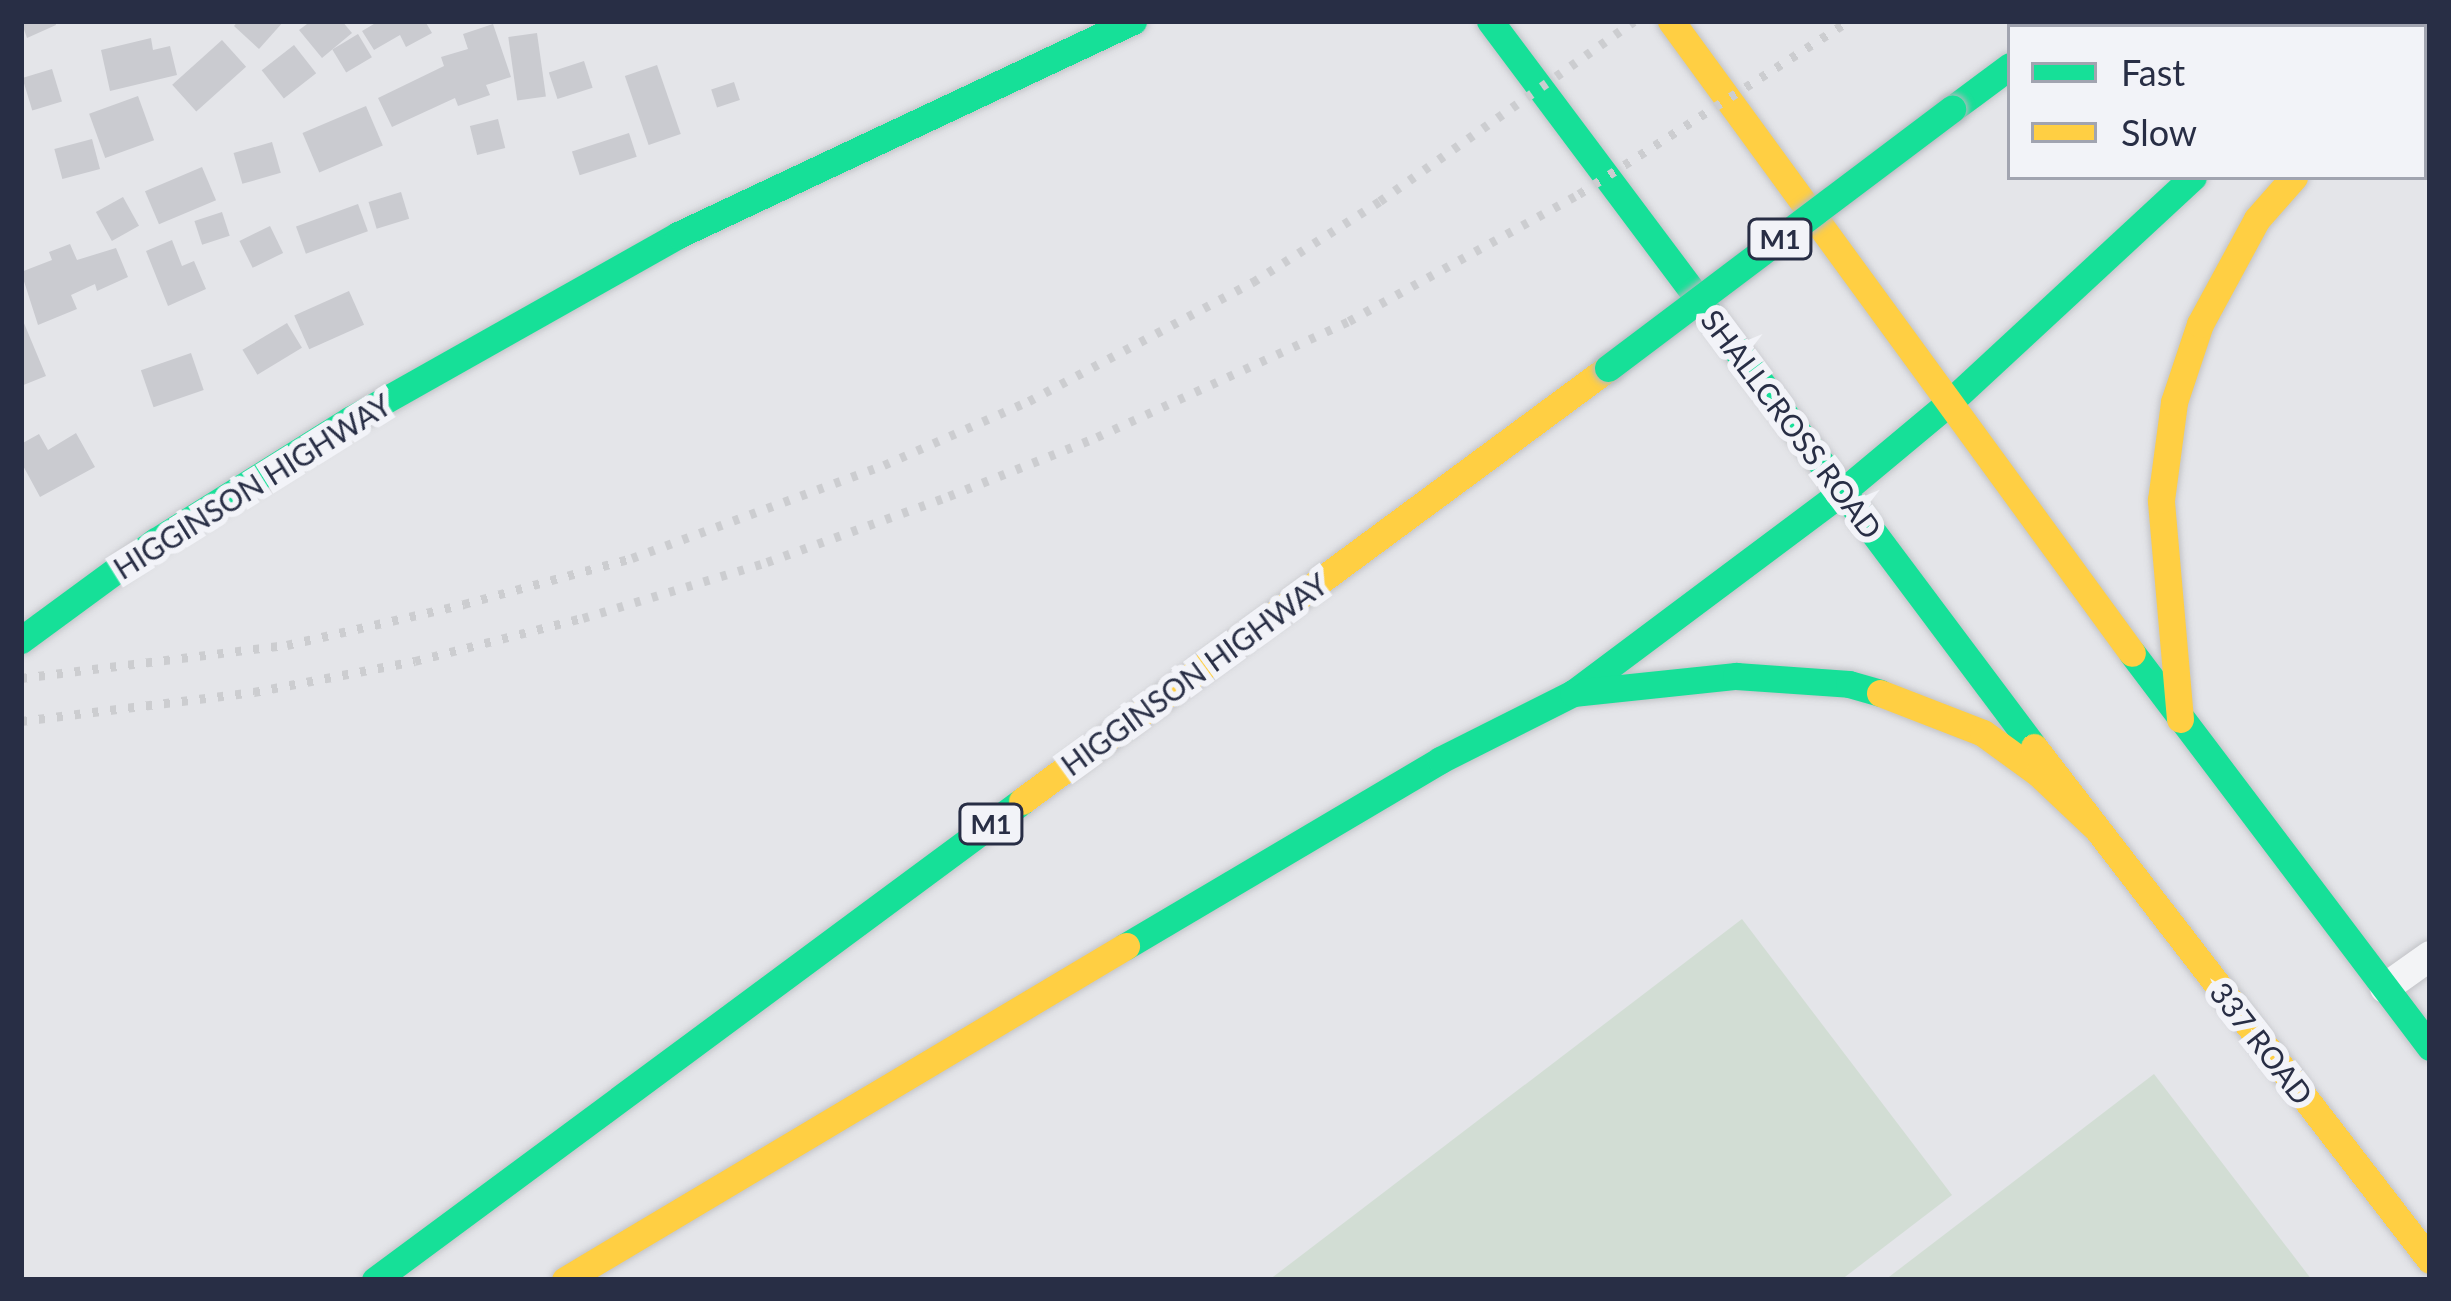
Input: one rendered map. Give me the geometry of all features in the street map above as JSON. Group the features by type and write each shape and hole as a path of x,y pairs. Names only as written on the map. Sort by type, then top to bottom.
{"main road":[{"name":"HIGGINSON HIGHWAY","path":"21,640 156,541 350,420 678,236 1133,21"},
{"name":"SHALLCROSS ROAD","path":"1490,21 2094,826"},
{"path":"1671,21 2180,719 2430,1047"},
{"name":"HIGGINSON HIGHWAY","path":"375,1280 2007,67"},
{"path":"565,1280 1420,772 1573,693 1842,492 1950,402 2190,180"},
{"path":"2180,719 2161,500 2174,403 2200,324 2257,219 2291,180"},
{"path":"1573,693 1736,676 1849,683 1910,701 1983,733 2038,773 2094,826"},
{"name":"337 ROAD","path":"2094,826 2430,1260"}],"lane":[{"path":"2385,988 2430,956"}],"shaded area":[{"path":"1742,919 1952,1195 1841,1280 1269,1280"},
{"path":"2154,1074 2312,1280 1885,1280"}],"building":[{"path":"21,21 55,21 56,25 27,38"},
{"path":"238,21 284,21 259,49 234,26"},
{"path":"311,21 342,21 352,33 322,58 299,30"},
{"path":"379,21 425,21 432,33 406,47 400,35 374,50 362,31"},
{"path":"493,24 511,77 486,85 490,95 458,106 455,98 392,127 378,98 444,66 441,57 468,49 463,34"},
{"path":"537,33 546,96 517,100 508,37"},
{"path":"358,34 372,57 346,73 332,49"},
{"path":"151,38 153,50 170,46 177,75 110,91 101,50"},
{"path":"222,40 246,67 196,112 172,85"},
{"path":"294,45 316,73 284,99 262,70"},
{"path":"584,61 593,88 557,99 549,72"},
{"path":"657,65 681,134 649,145 625,76"},
{"path":"52,69 62,102 32,111 22,78"},
{"path":"734,82 740,100 717,107 711,89"},
{"path":"138,96 154,140 105,158 89,114"},
{"path":"366,106 383,146 319,173 302,133"},
{"path":"498,119 505,148 477,155 470,126"},
{"path":"629,133 637,157 580,175 572,152"},
{"path":"92,139 100,169 62,179 54,149"},
{"path":"272,142 281,173 242,184 234,153"},
{"path":"202,167 216,200 159,224 145,191"},
{"path":"401,192 409,219 377,229 368,202"},
{"path":"123,197 139,226 112,241 96,212"},
{"path":"358,204 368,231 306,254 296,227"},
{"path":"222,212 230,236 202,245 194,221"},
{"path":"270,226 283,253 253,268 239,241"},
{"path":"172,240 182,266 194,261 206,289 168,306 146,251"},
{"path":"70,244 77,260 116,248 128,277 97,291 95,284 71,295 77,309 38,325 21,272 52,260 49,252"},
{"path":"349,291 364,325 309,349 294,315"},
{"path":"21,316 46,376 21,386"},
{"path":"287,323 302,348 257,375 242,350"},
{"path":"191,353 204,390 154,407 141,370"},
{"path":"76,433 95,467 40,497 21,462 21,444 39,434 48,450"}],"railway":[{"path":"21,678 287,645 464,604 632,558 884,465 1029,401 1253,282 1380,201 1634,21"},
{"path":"21,721 254,692 415,661 583,618 767,562 949,496 1097,437 1349,321 1579,194 1848,21"}],"traffic: fast":[{"path":"21,640 156,541 350,420 678,235 1133,21"},
{"path":"1490,21 2034,747"},
{"path":"2359,24 2362,21"},
{"path":"2427,34 2430,31"},
{"path":"1952,109 2007,68"},
{"path":"1608,368 1952,109"},
{"path":"1576,691 1842,492 1950,402 2190,180"},
{"path":"2132,653 2430,1047"},
{"path":"1126,946 1440,760 1573,693 1736,676 1849,684 1880,693"},
{"path":"375,1280 1022,801"}],"traffic: slow":[{"path":"1671,21 2132,653"},
{"path":"2065,24 2069,21"},
{"path":"2180,719 2161,500 2174,402 2200,324 2257,219 2291,180"},
{"path":"1022,801 1608,368"},
{"path":"1880,693 1983,733 2038,773 2094,826"},
{"path":"2034,747 2430,1260"},
{"path":"565,1280 1126,946"}]}
